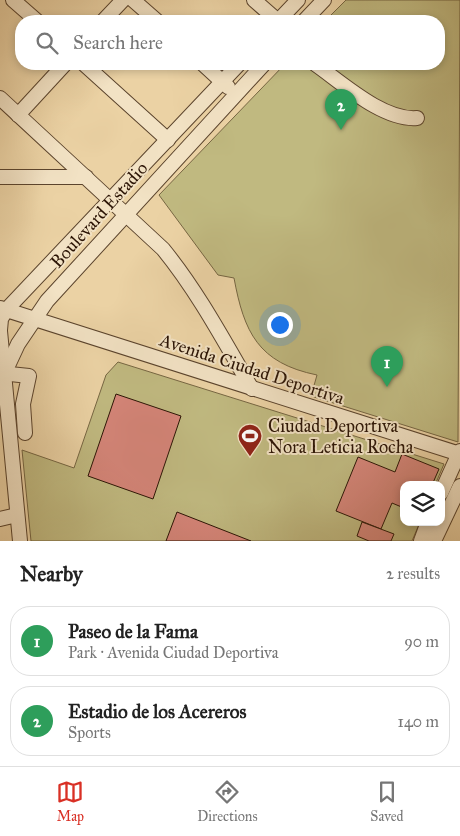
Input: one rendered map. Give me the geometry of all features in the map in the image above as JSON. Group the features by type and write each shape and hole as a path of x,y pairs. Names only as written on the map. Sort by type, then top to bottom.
{"street":[{"path":"13,0 30,15"},
{"path":"109,15 123,0"},
{"path":"133,0 149,15"},
{"path":"254,0 271,15"},
{"path":"284,15 298,0"},
{"path":"310,15 324,0"},
{"path":"18,115 59,70"},
{"path":"91,70 168,140"},
{"path":"210,70 236,94"},
{"name":"Boulevard Estadio","path":"2,372 0,330 3,309 112,200 233,70"},
{"name":"Boulevard Estadio","path":"2,372 33,319 47,301 126,212 258,70"},
{"path":"323,70 366,102 393,114 417,118"},
{"path":"0,98 126,212 163,249 184,274 252,389"},
{"path":"0,177 86,176"},
{"name":"Avenida Ciudad Deportiva","path":"3,309 460,454"},
{"path":"20,541 5,443 2,372 29,376 23,404 25,433"},
{"path":"445,485 460,454"},
{"path":"434,541 460,486"},
{"path":"0,519 17,515"},
{"path":"421,541 427,526"}],"shaded area":[{"path":"346,0 460,0 458,442 311,396 317,375 297,370 281,362 267,353 257,342 243,314 234,278 218,275 159,195 279,70 445,70 445,15 331,15"},
{"name":"Ciudad Deportiva Nora Leticia Rocha","path":"118,362 444,464 437,481 400,481 400,526 418,526 412,541 31,541 22,450 74,468 106,375"}],"building":[{"path":"116,394 181,416 153,499 88,476"},
{"path":"402,454 439,469 434,481 400,481 400,506 392,503 381,529 336,511 358,457 395,472"},
{"path":"177,512 251,541 166,541"},
{"path":"362,522 394,534 391,541 369,541 357,536"}],"place":[{"name":"Estadio de los Acereros","path":"341,130"},
{"name":"Paseo de la Fama","path":"387,387"},
{"name":"Ciudad Deportiva Nora Leticia Rocha","path":"250,457"}]}
